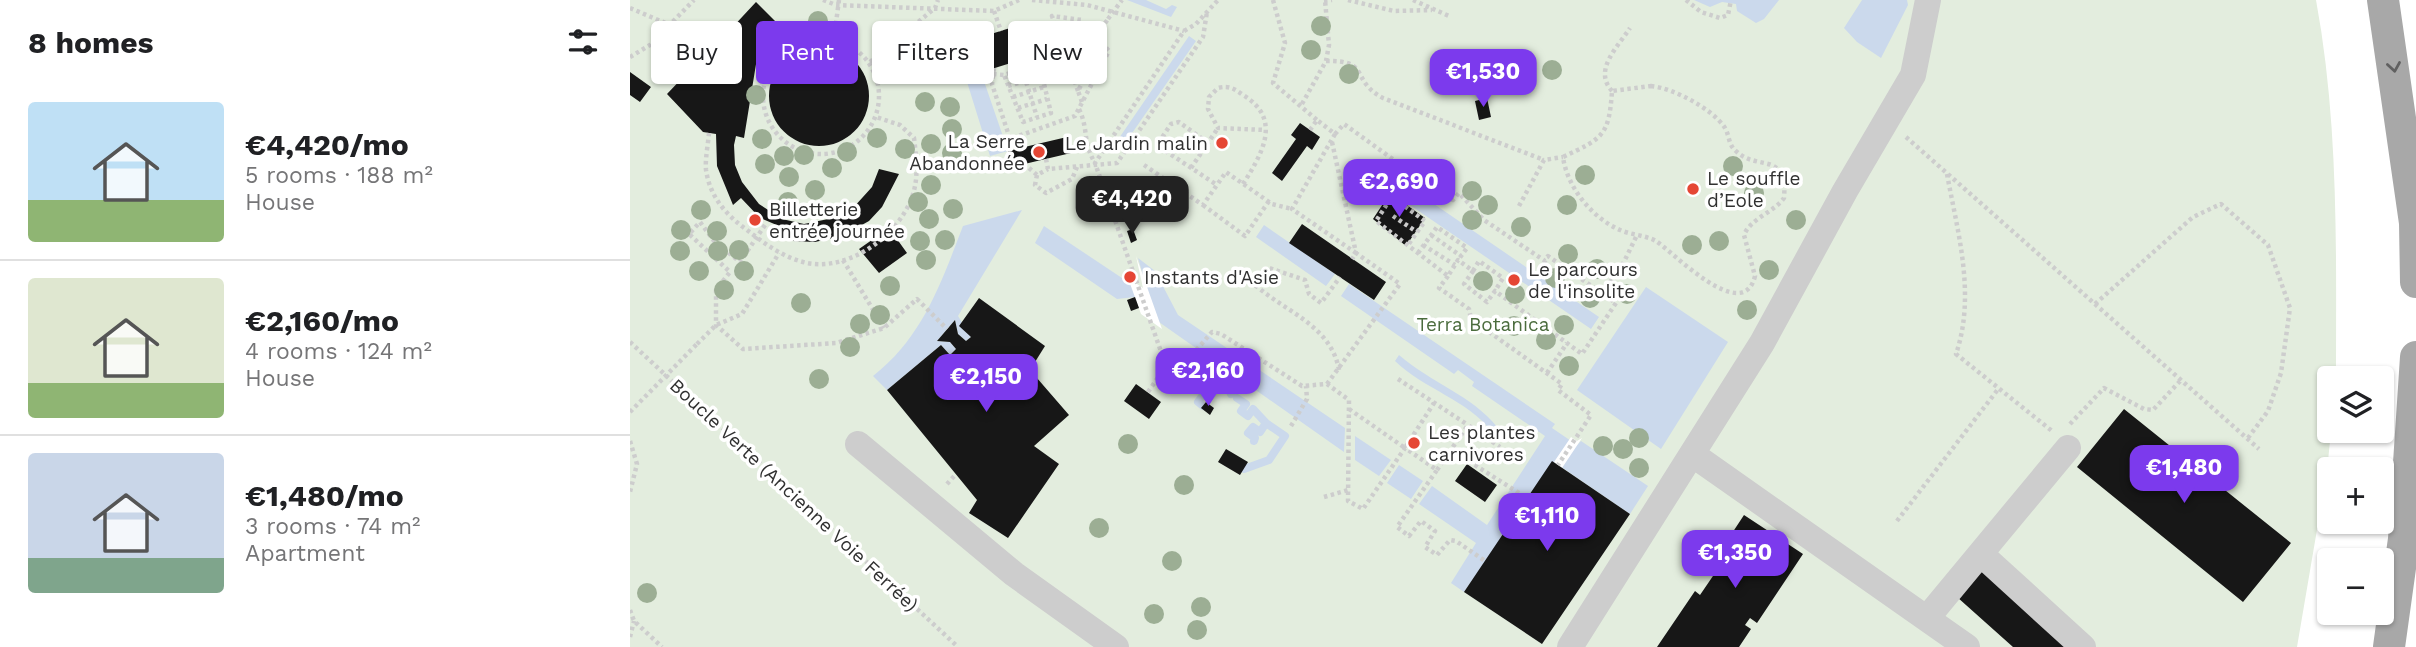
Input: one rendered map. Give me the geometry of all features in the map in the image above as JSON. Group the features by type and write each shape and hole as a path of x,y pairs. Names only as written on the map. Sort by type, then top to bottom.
{"main road":[{"path":"2383,0 2415,223 2416,282"},
{"path":"2389,647 2404,539 2416,357"}],"lane":[{"path":"1570,647 1762,343 1913,75 1928,0"},
{"path":"1927,618 1982,555 2065,437"},
{"path":"858,444 1014,574 1116,647"},
{"path":"1692,454 1967,647"},
{"path":"1982,555 2083,647"}],"path":[{"path":"674,21 694,0"},
{"path":"823,0 994,12 1019,0"},
{"path":"870,62 935,8 938,0"},
{"path":"1032,0 1087,5 1184,31"},
{"path":"1008,74 994,71 992,84 1010,139 1075,116 1109,51 1096,36 1122,0"},
{"path":"1095,163 1184,31 1196,24 1218,0"},
{"path":"1273,0 1285,43 1273,83 1335,134"},
{"path":"1302,105 1326,61 1329,45 1324,0 1332,0"},
{"path":"1349,0 1394,11 1430,9"},
{"path":"1413,0 1450,16"},
{"path":"1430,0 1430,9"},
{"path":"1686,0 1690,6 1720,18 1728,15 1731,0"},
{"path":"835,21 837,2"},
{"path":"630,8 661,21"},
{"path":"994,12 1001,31"},
{"path":"1037,175 1063,165 1077,167 1095,163 1117,163 1203,37 1207,12"},
{"path":"1317,13 1325,12"},
{"path":"1054,21 1052,16 1081,21"},
{"path":"1326,61 1347,61 1359,70 1363,85 1383,98 1544,160 1563,157 1591,145 1603,135 1610,115 1612,91 1605,83 1603,69 1630,28"},
{"path":"630,57 651,44"},
{"path":"764,84 764,108 774,130 793,147 815,154 835,153 859,142 876,117 879,84 870,62 858,52"},
{"path":"1004,75 1023,122 1051,113 1044,84"},
{"path":"1008,86 1014,84"},
{"path":"1027,84 1037,117"},
{"path":"1076,84 1082,103"},
{"path":"1078,91 1082,84"},
{"path":"1218,128 1207,103 1213,92 1225,86 1254,101 1265,117 1264,152 1243,184"},
{"path":"1563,157 1565,170 1594,214 1619,230 1655,241 1711,286 1722,291 1741,290 1754,281 1744,235 1747,227 1772,212 1784,198 1784,178 1773,165 1736,152 1729,143 1726,129 1717,120 1674,91 1651,86 1612,91"},
{"path":"1013,97 1045,87"},
{"path":"1018,108 1047,99"},
{"path":"1079,108 1086,122 1086,148 1095,163 1166,366"},
{"path":"709,133 706,170 724,213 779,253 807,263 825,265 862,253 892,232 915,188 914,138 900,125 876,117"},
{"path":"1310,130 1317,120"},
{"path":"1887,120 2259,449"},
{"path":"1208,143 1179,122 1171,124 1159,142 1161,148 1217,185"},
{"path":"1292,209 1335,134 1344,124 1394,160 1375,190 1389,201"},
{"path":"1218,128 1265,130"},
{"path":"1191,168 1218,128"},
{"path":"1332,142 1356,253 1352,259"},
{"path":"1046,159 1048,169"},
{"path":"1519,206 1544,160"},
{"path":"1144,165 1245,236 1269,201"},
{"path":"1037,175 1035,185 1046,193 1072,179 1077,167"},
{"path":"1390,167 1453,200 1459,193 1484,220 1545,261 1548,256 1616,303 1582,354 1495,291"},
{"path":"1028,168 1037,175"},
{"path":"1203,205 1226,172 1269,201 1292,209 1400,284 1327,384"},
{"path":"1947,173 1967,297 1965,327 1956,354 2065,437 2104,387 2144,409 2153,410 2181,380"},
{"path":"1408,245 1425,221 1392,197 1376,221 1448,276"},
{"path":"2095,304 2193,217 2221,204 2240,220 2268,245 2290,308 2281,373 2268,411 2248,438"},
{"path":"1393,216 1417,232"},
{"path":"765,225 740,262 714,241 700,222 689,234 730,272 716,290 716,325 743,349 836,343 884,328 917,299 947,329"},
{"path":"1418,253 1437,227 1467,247 1439,288 1469,310 1471,319 1562,384 1558,390 1591,415 1558,465"},
{"path":"1431,235 1472,271"},
{"path":"1601,293 1620,270 1637,235"},
{"path":"1423,245 1458,261"},
{"path":"630,412 716,325 742,314 779,253"},
{"path":"843,260 884,328"},
{"path":"1479,261 1503,278 1487,302 1464,284 1472,271 1479,261"},
{"path":"1370,271 1374,265"},
{"path":"1339,370 1333,348 1321,332 1254,284 1269,268 1286,276 1305,280 1309,294 1321,303 1340,277"},
{"path":"1148,392 1166,366 1194,353 1208,334 1222,334 1302,386 1327,384 1349,400 1348,501 1363,509 1434,403"},
{"name":"Boucle Verte (Ancienne Voie Ferrée)","path":"630,342 958,647"},
{"path":"1547,373 1567,343"},
{"path":"1234,386 1250,353"},
{"path":"1398,379 1500,447"},
{"path":"1291,426 1307,399 1306,386"},
{"path":"1897,521 1999,388"},
{"path":"1349,409 1437,470"},
{"path":"1468,425 1397,527 1409,536 1421,521 1435,531 1425,547 1437,555 1450,540 1485,561"},
{"path":"630,441 637,464 630,492"},
{"path":"1451,450 1527,498"},
{"path":"1324,497 1348,490"},
{"path":"630,610 634,621 662,647"},
{"path":"630,637 634,621"}],"green space":[{"name":"Terra Botanica","path":"630,0 2316,0 2329,93 2335,187 2336,366 2317,366 2317,443 2330,443 2328,457 2317,457 2317,530 2297,647 630,647"}],"water":[{"path":"1127,0 1146,0 1166,9 1172,5 1177,7 1171,17"},
{"path":"1694,0 1779,0 1764,19 1756,23 1737,11 1736,4 1722,2 1710,7"},
{"path":"1862,0 1907,0 1908,5 1881,58 1857,42 1844,28"},
{"path":"1189,36 1196,41 1121,149 1115,144"},
{"path":"968,84 985,84 1008,151 990,156"},
{"path":"1399,180 1599,317 1591,329 1391,192"},
{"path":"1022,210 958,316 971,337 966,341 958,334 955,320 937,341 950,342 956,349 950,355 941,345 887,390 873,376 890,361 918,326 938,288 963,226"},
{"path":"1264,225 1335,274 1326,286 1256,237"},
{"path":"1044,226 1149,296 1138,258 1155,271 1178,315 1345,428 1344,452 1139,308 1135,297 1117,299 1035,243"},
{"path":"1349,284 1555,424 1552,428 1577,445 1581,441 1648,486 1630,514 1554,462 1464,592 1451,583 1476,543 1419,504 1432,486 1487,525 1545,436 1472,386 1474,382 1458,370 1454,374 1341,296"},
{"path":"1646,287 1728,342 1661,449 1577,390"},
{"path":"1399,355 1464,398 1498,428 1493,433 1471,411 1419,380 1395,361"},
{"path":"1355,436 1391,460 1379,476 1355,460"},
{"path":"1399,465 1423,481 1411,499 1387,483"}],"pier":[{"path":"1136,256 1162,329 1141,314 1128,278 1143,288"},
{"path":"1571,437 1577,441 1582,438 1562,468 1554,462"}],"building":[{"path":"756,2 775,21 756,21 756,64 744,138 736,136 734,145 735,165 742,182 759,204 782,219 804,224 838,217 853,208 872,187 879,169 899,174 882,207 869,221 842,236 815,242 793,241 793,232 760,218 741,198 733,205 717,166 716,134 703,132 667,94 677,84 742,84 742,21 738,21"},
{"path":"1008,29 1008,64 994,68 994,33"},
{"path":"858,65 868,86 868,106 861,124 847,138 829,145 809,145 791,138 777,124 770,106 771,84 858,84"},
{"path":"630,72 651,87 640,102 630,95"},
{"path":"1487,98 1491,117 1479,120 1475,101"},
{"path":"1300,123 1320,137 1312,150 1307,146 1282,181 1272,173 1296,139 1291,135"},
{"name":"La Serre Abandonnée","path":"1067,137 1071,153 1012,167 1008,151"},
{"path":"1390,193 1425,218 1406,246 1373,219"},
{"path":"1302,224 1386,282 1374,300 1289,243"},
{"path":"889,228 907,253 879,273 859,249"},
{"path":"1133,229 1137,240 1131,243 1127,231"},
{"path":"1135,297 1139,308 1131,311 1127,300"},
{"path":"979,298 1045,346 1030,370 1069,415 1034,446 1059,464 1008,538 969,513 977,500 887,390 941,345 950,355 956,349 950,342 937,341 955,320 958,334 966,341 971,337 959,326"},
{"path":"1136,384 1161,402 1149,419 1124,401"},
{"path":"1206,402 1214,408 1210,415 1201,408"},
{"path":"2124,409 2291,543 2243,602 2077,467"},
{"path":"1226,449 1248,462 1240,475 1218,462"},
{"path":"1552,461 1630,514 1542,644 1464,592"},
{"path":"1467,464 1497,485 1485,502 1455,481"},
{"path":"1744,515 1803,554 1757,623 1750,618 1745,625 1751,629 1739,647 1657,647 1695,591 1700,595 1728,554 1721,550"},
{"path":"1981,569 2069,647 2013,647 1957,597"}],"waterway":[{"path":"1203,406 1198,402 1216,376 1226,383 1231,394"},
{"path":"1237,398 1246,404 1241,411 1248,416 1253,409 1266,423"},
{"path":"1244,469 1269,460 1285,436 1266,423 1260,432 1253,427 1248,433 1255,438 1254,441"}],"place":[{"name":"Le Jardin malin","path":"1222,143"},
{"name":"La Serre Abandonnée","path":"1039,152"},
{"name":"Le souffle d’Eole","path":"1693,189"},
{"name":"Billetterie entrée journée","path":"755,220"},
{"name":"Instants d'Asie","path":"1130,277"},
{"name":"Le parcours de l'insolite","path":"1514,280"},
{"name":"Les plantes carnivores","path":"1414,443"}]}
